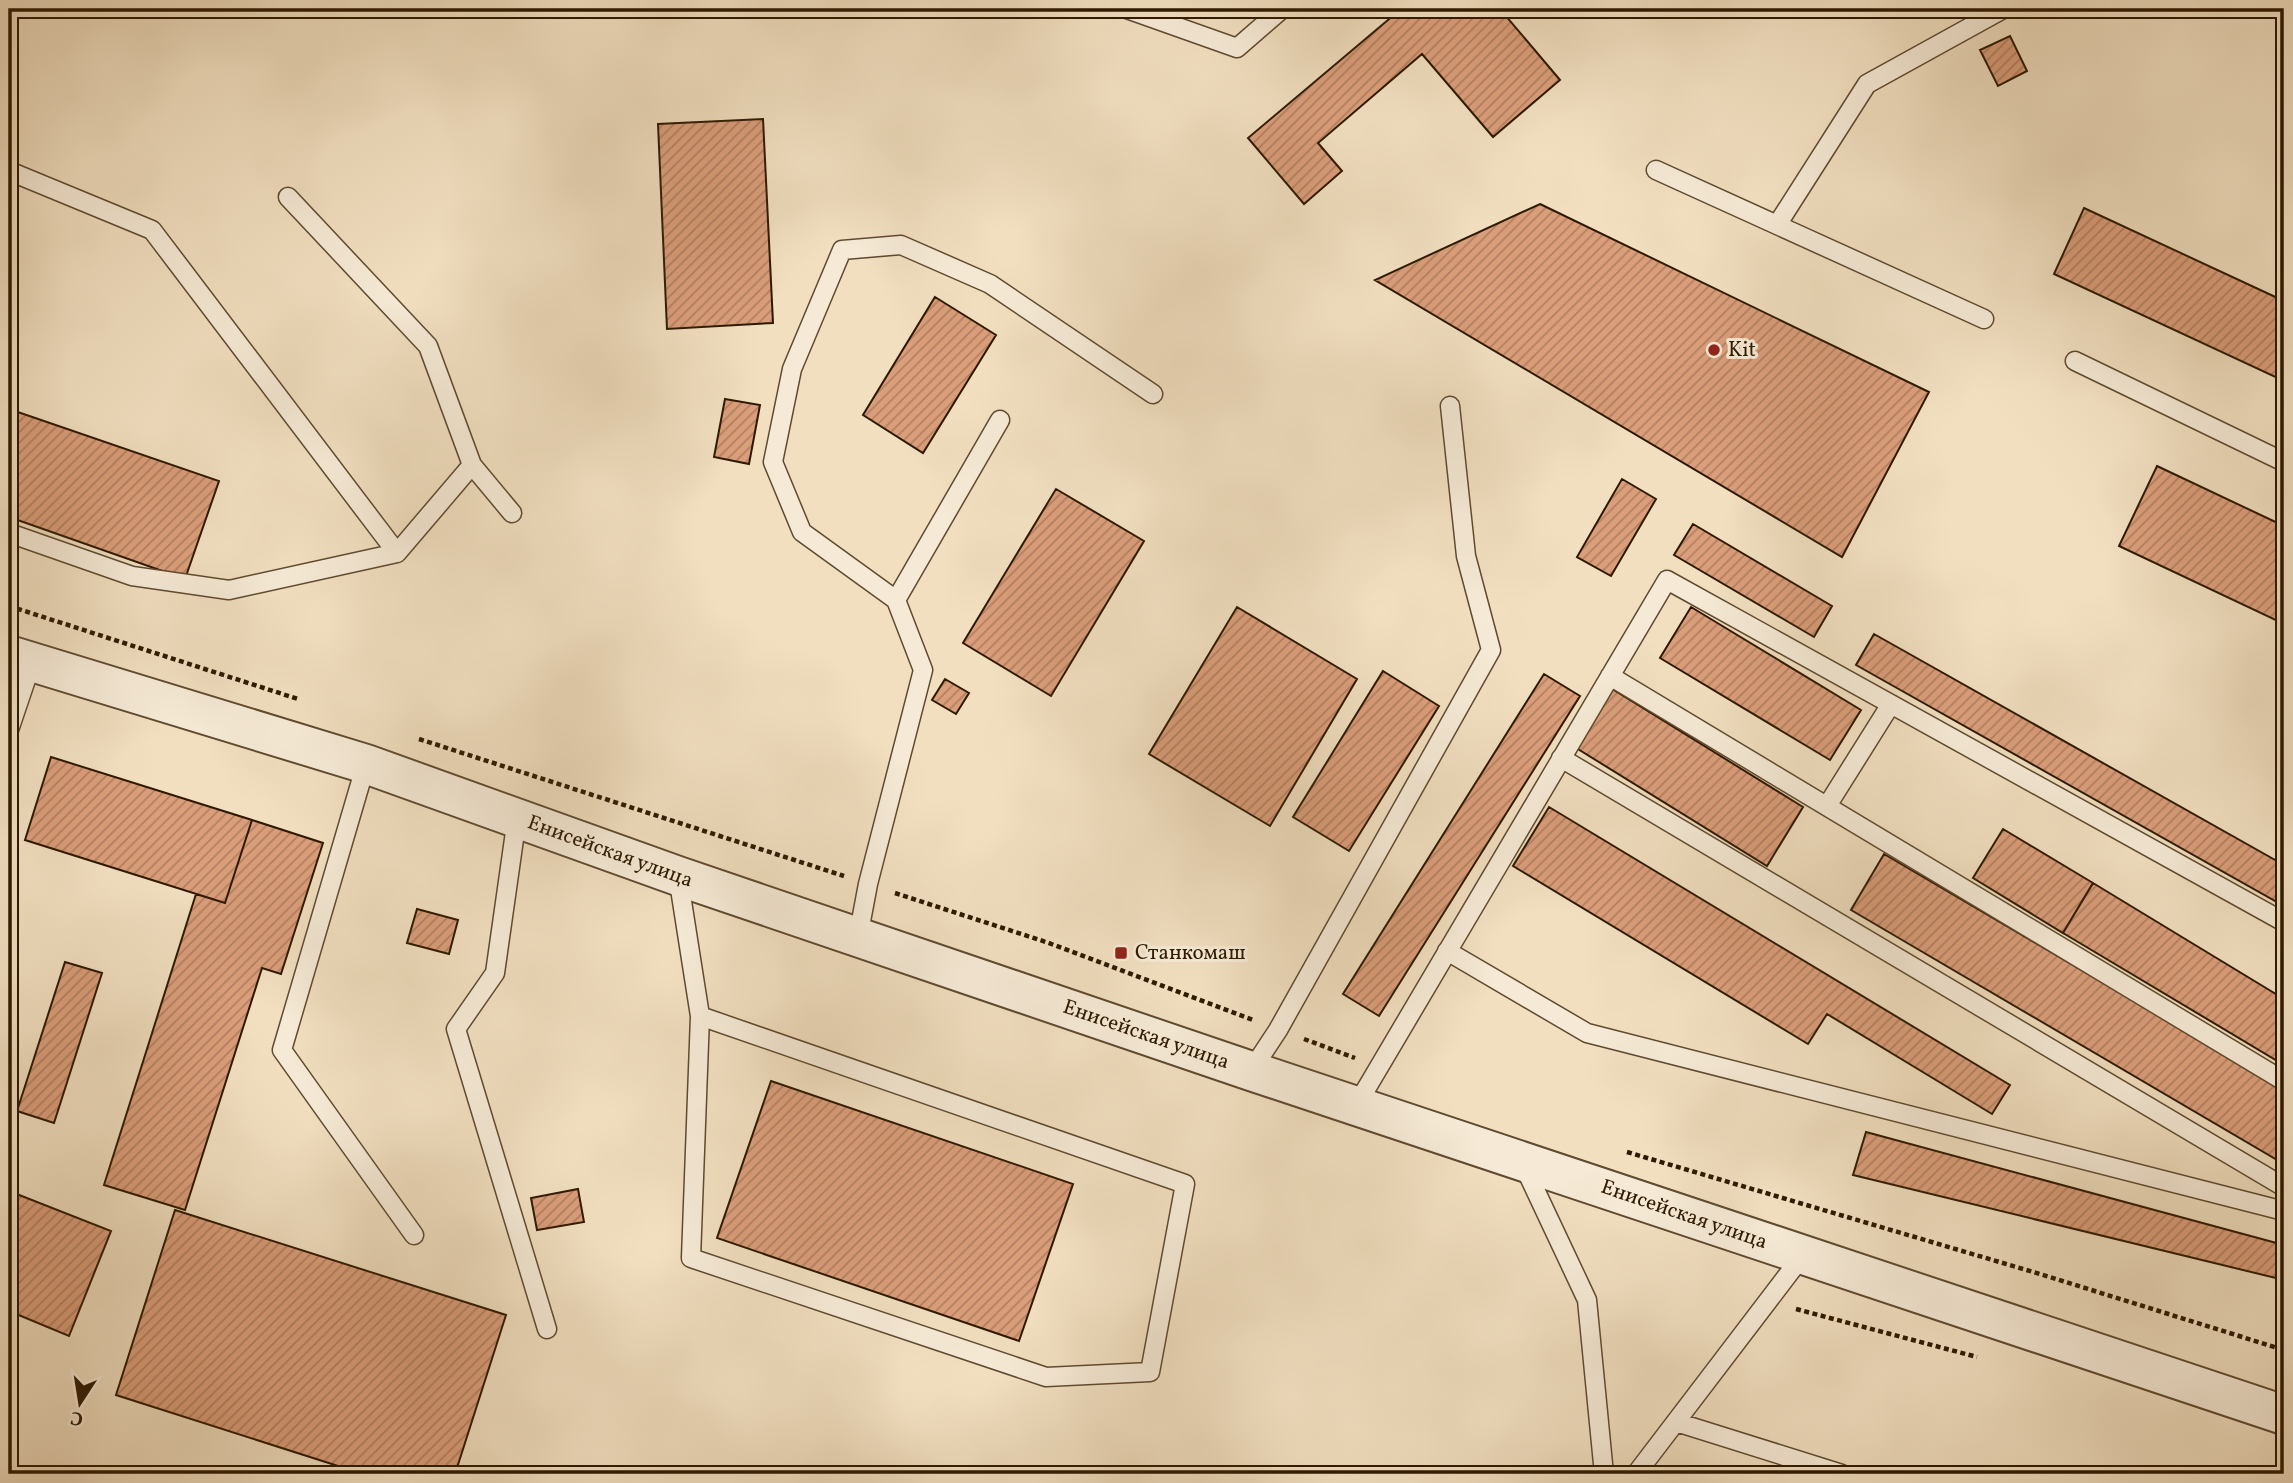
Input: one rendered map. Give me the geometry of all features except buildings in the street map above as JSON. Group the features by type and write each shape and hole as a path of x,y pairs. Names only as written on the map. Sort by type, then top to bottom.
{"street":[{"name":"Енисейская улица","path":"20,658 366,764 678,876 1251,1071 2284,1415"}],"lane":[{"path":"1127,9 1237,48 1282,9"},
{"path":"1777,225 1867,84 2003,9"},
{"path":"1656,170 1984,319"},
{"path":"9,171 152,230 397,553"},
{"path":"288,197 428,346 472,465 512,513"},
{"path":"858,937 868,884 923,670 896,600 802,532 773,462 792,369 842,250 901,245 990,284 1153,394"},
{"path":"2075,361 2284,462"},
{"path":"1251,1071 1278,1030 1491,650 1466,556 1450,406"},
{"path":"896,600 1000,419"},
{"path":"9,533 132,576 229,590 397,553 472,465"},
{"path":"1356,1106 1667,580 2284,922"},
{"path":"9,730 20,658"},
{"path":"1610,676 2284,1081"},
{"path":"1826,806 1891,704"},
{"path":"1561,758 2284,1187"},
{"path":"366,764 282,1050 414,1235"},
{"path":"517,818 495,973 456,1029 547,1329"},
{"path":"678,876 700,1016 691,1258 1046,1377 1150,1372 1185,1184 700,1016"},
{"path":"1447,951 1587,1033 2284,1212"},
{"path":"1521,1161 1587,1300 1604,1474"},
{"path":"1636,1474 1803,1255"},
{"path":"1676,1422 1801,1468 1842,1474"}],"path":[{"path":"9,606 300,700"},
{"path":"419,738 1046,942 1378,1067"},
{"path":"1616,1149 2040,1273 2284,1350"}],"place":[{"name":"Kit","path":"1714,350"},
{"name":"Станкомаш","path":"1121,953"}]}
